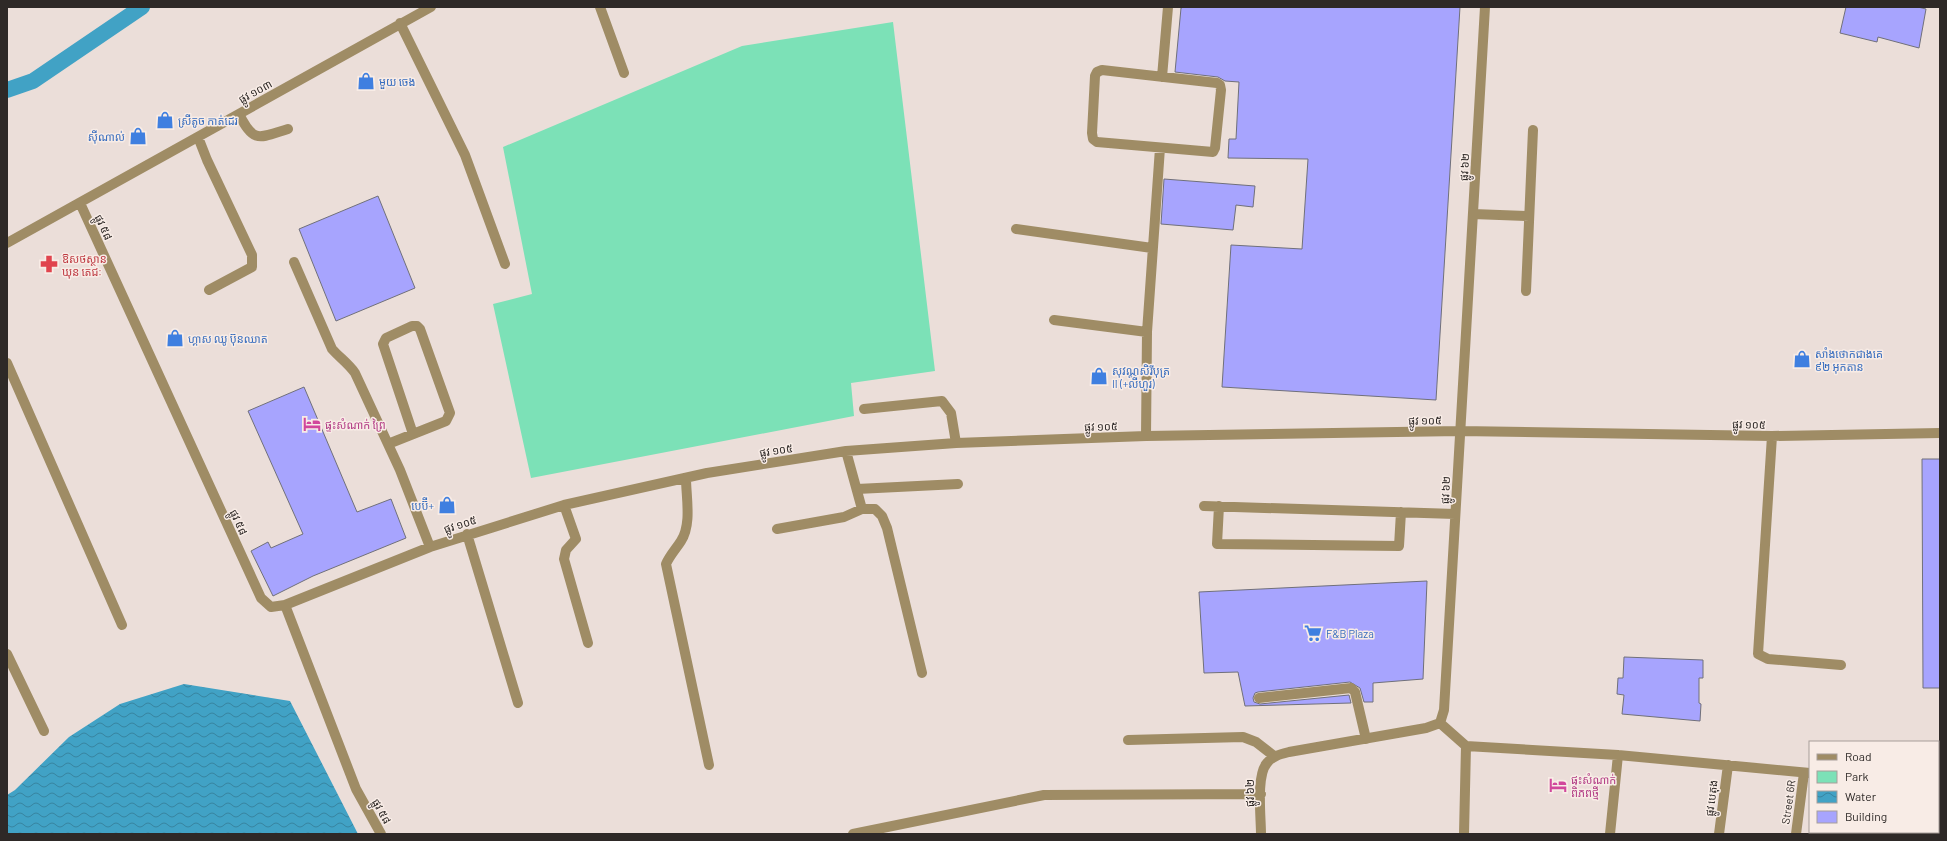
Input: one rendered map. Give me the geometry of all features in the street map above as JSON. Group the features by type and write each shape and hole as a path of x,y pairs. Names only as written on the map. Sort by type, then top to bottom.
{"street":[{"name":"ផ្លូវ ១០៣","path":"7,243 431,7"},
{"path":"600,7 624,73"},
{"path":"1162,77 1168,7"},
{"name":"ផ្លូវ ៦២","path":"1440,723 1444,710 1485,7"},
{"path":"400,23 465,155 505,264"},
{"path":"1102,70 1162,77 1217,83 1220,85 1216,148 1213,152 1097,142 1093,139 1095,76 1097,72 1102,70"},
{"path":"239,114 248,130 255,136 264,137 288,130"},
{"path":"1526,291 1533,130"},
{"path":"198,137 252,256 252,267 209,290"},
{"path":"1146,436 1147,332 1160,148"},
{"name":"ផ្លូវ ៥៨","path":"80,203 261,598 271,607 285,605 356,789 381,834"},
{"path":"1473,214 1529,216"},
{"path":"1016,229 1152,248"},
{"path":"294,262 332,349 338,356 348,362 355,373 400,470 430,546"},
{"path":"1054,320 1147,332"},
{"path":"388,444 446,421 450,413 420,329 417,326 412,326 386,338 383,344 413,434"},
{"path":"7,363 122,624"},
{"path":"864,409 942,401 951,413 956,443"},
{"name":"ផ្លូវ ១០៥","path":"285,605 430,546 564,505 686,478 846,451 956,443 1146,436 1460,431 1772,436 1940,433"},
{"path":"1772,436 1758,654 1768,659 1841,665"},
{"path":"846,451 858,489 862,509"},
{"path":"686,478 687,526 682,540 669,555 666,564 709,765"},
{"path":"858,489 958,484"},
{"path":"564,505 576,539 566,550 564,559 588,643"},
{"path":"1204,506 1456,514"},
{"path":"1219,506 1217,544 1399,546 1401,512"},
{"path":"776,529 844,517 862,509 875,509 882,516 887,528 922,673"},
{"path":"467,534 518,703"},
{"path":"7,654 44,731"},
{"path":"1259,698 1351,688 1355,692 1366,739"},
{"path":"1128,740 1243,737 1256,742 1274,756 1289,752 1426,728 1440,723 1466,746 1618,756 1807,773"},
{"path":"1464,834 1466,746"},
{"name":"ផ្លូវ ៦២","path":"1261,834 1261,772 1274,756"},
{"path":"1610,834 1618,756"},
{"name":"ផ្លូវ បេតុង","path":"1719,834 1728,765"},
{"name":"Street 6R","path":"1796,834 1807,773"},
{"path":"853,834 1044,795 1261,794"}],"green space":[{"path":"893,22 935,371 851,383 854,416 531,478 493,304 532,294 503,147 742,46"}],"water":[{"path":"184,684 290,701 358,834 7,834 7,795 15,790 69,737 120,704"}],"building":[{"path":"1460,7 1436,400 1222,387 1231,245 1302,249 1308,159 1228,158 1229,139 1236,139 1239,82 1225,81 1218,77 1175,72 1181,8"},
{"path":"1846,7 1918,7 1926,9 1919,48 1878,37 1877,42 1840,33"},
{"path":"1164,179 1255,186 1253,207 1236,205 1233,230 1161,224"},
{"path":"378,196 415,288 336,321 299,229"},
{"path":"304,387 357,512 391,499 406,538 313,576 273,596 251,551 268,542 271,548 303,534 248,411"},
{"path":"1922,459 1940,459 1940,688 1923,688"},
{"path":"1427,581 1423,679 1373,683 1373,702 1364,702 1360,688 1350,682 1258,692 1255,693 1253,698 1254,702 1260,704 1349,695 1351,703 1245,706 1238,672 1204,673 1199,592"},
{"path":"1624,657 1703,660 1703,678 1699,678 1699,703 1701,704 1700,721 1622,714 1624,695 1617,694 1618,678 1623,678"}],"waterway":[{"path":"7,90 33,81 142,7"}],"place":[{"name":"មួយ ចេង","path":"366,81"},
{"name":"ស្រីតូច កាត់ដេរ","path":"165,120"},
{"name":"ស៊ីណាល់","path":"138,136"},
{"name":"ឱសថស្ថាន ឃុន តេជៈ","path":"49,264"},
{"name":"ហ្គាស ឈូ ប៊ុនឈាត","path":"175,338"},
{"name":"សាំងថោកជាងគេ ៩២ អុកតាន","path":"1802,359"},
{"name":"សុវណ្ណសិរីបុត្រ II (+លីហួរ)","path":"1099,376"},
{"name":"ផ្ទះសំណាក់ ព្រៃ","path":"312,424"},
{"name":"បេប៊ី+","path":"447,505"},
{"name":"F&B Plaza","path":"1313,633"},
{"name":"ផ្ទះសំណាក់ ពិភពថ្មី","path":"1558,785"}]}
